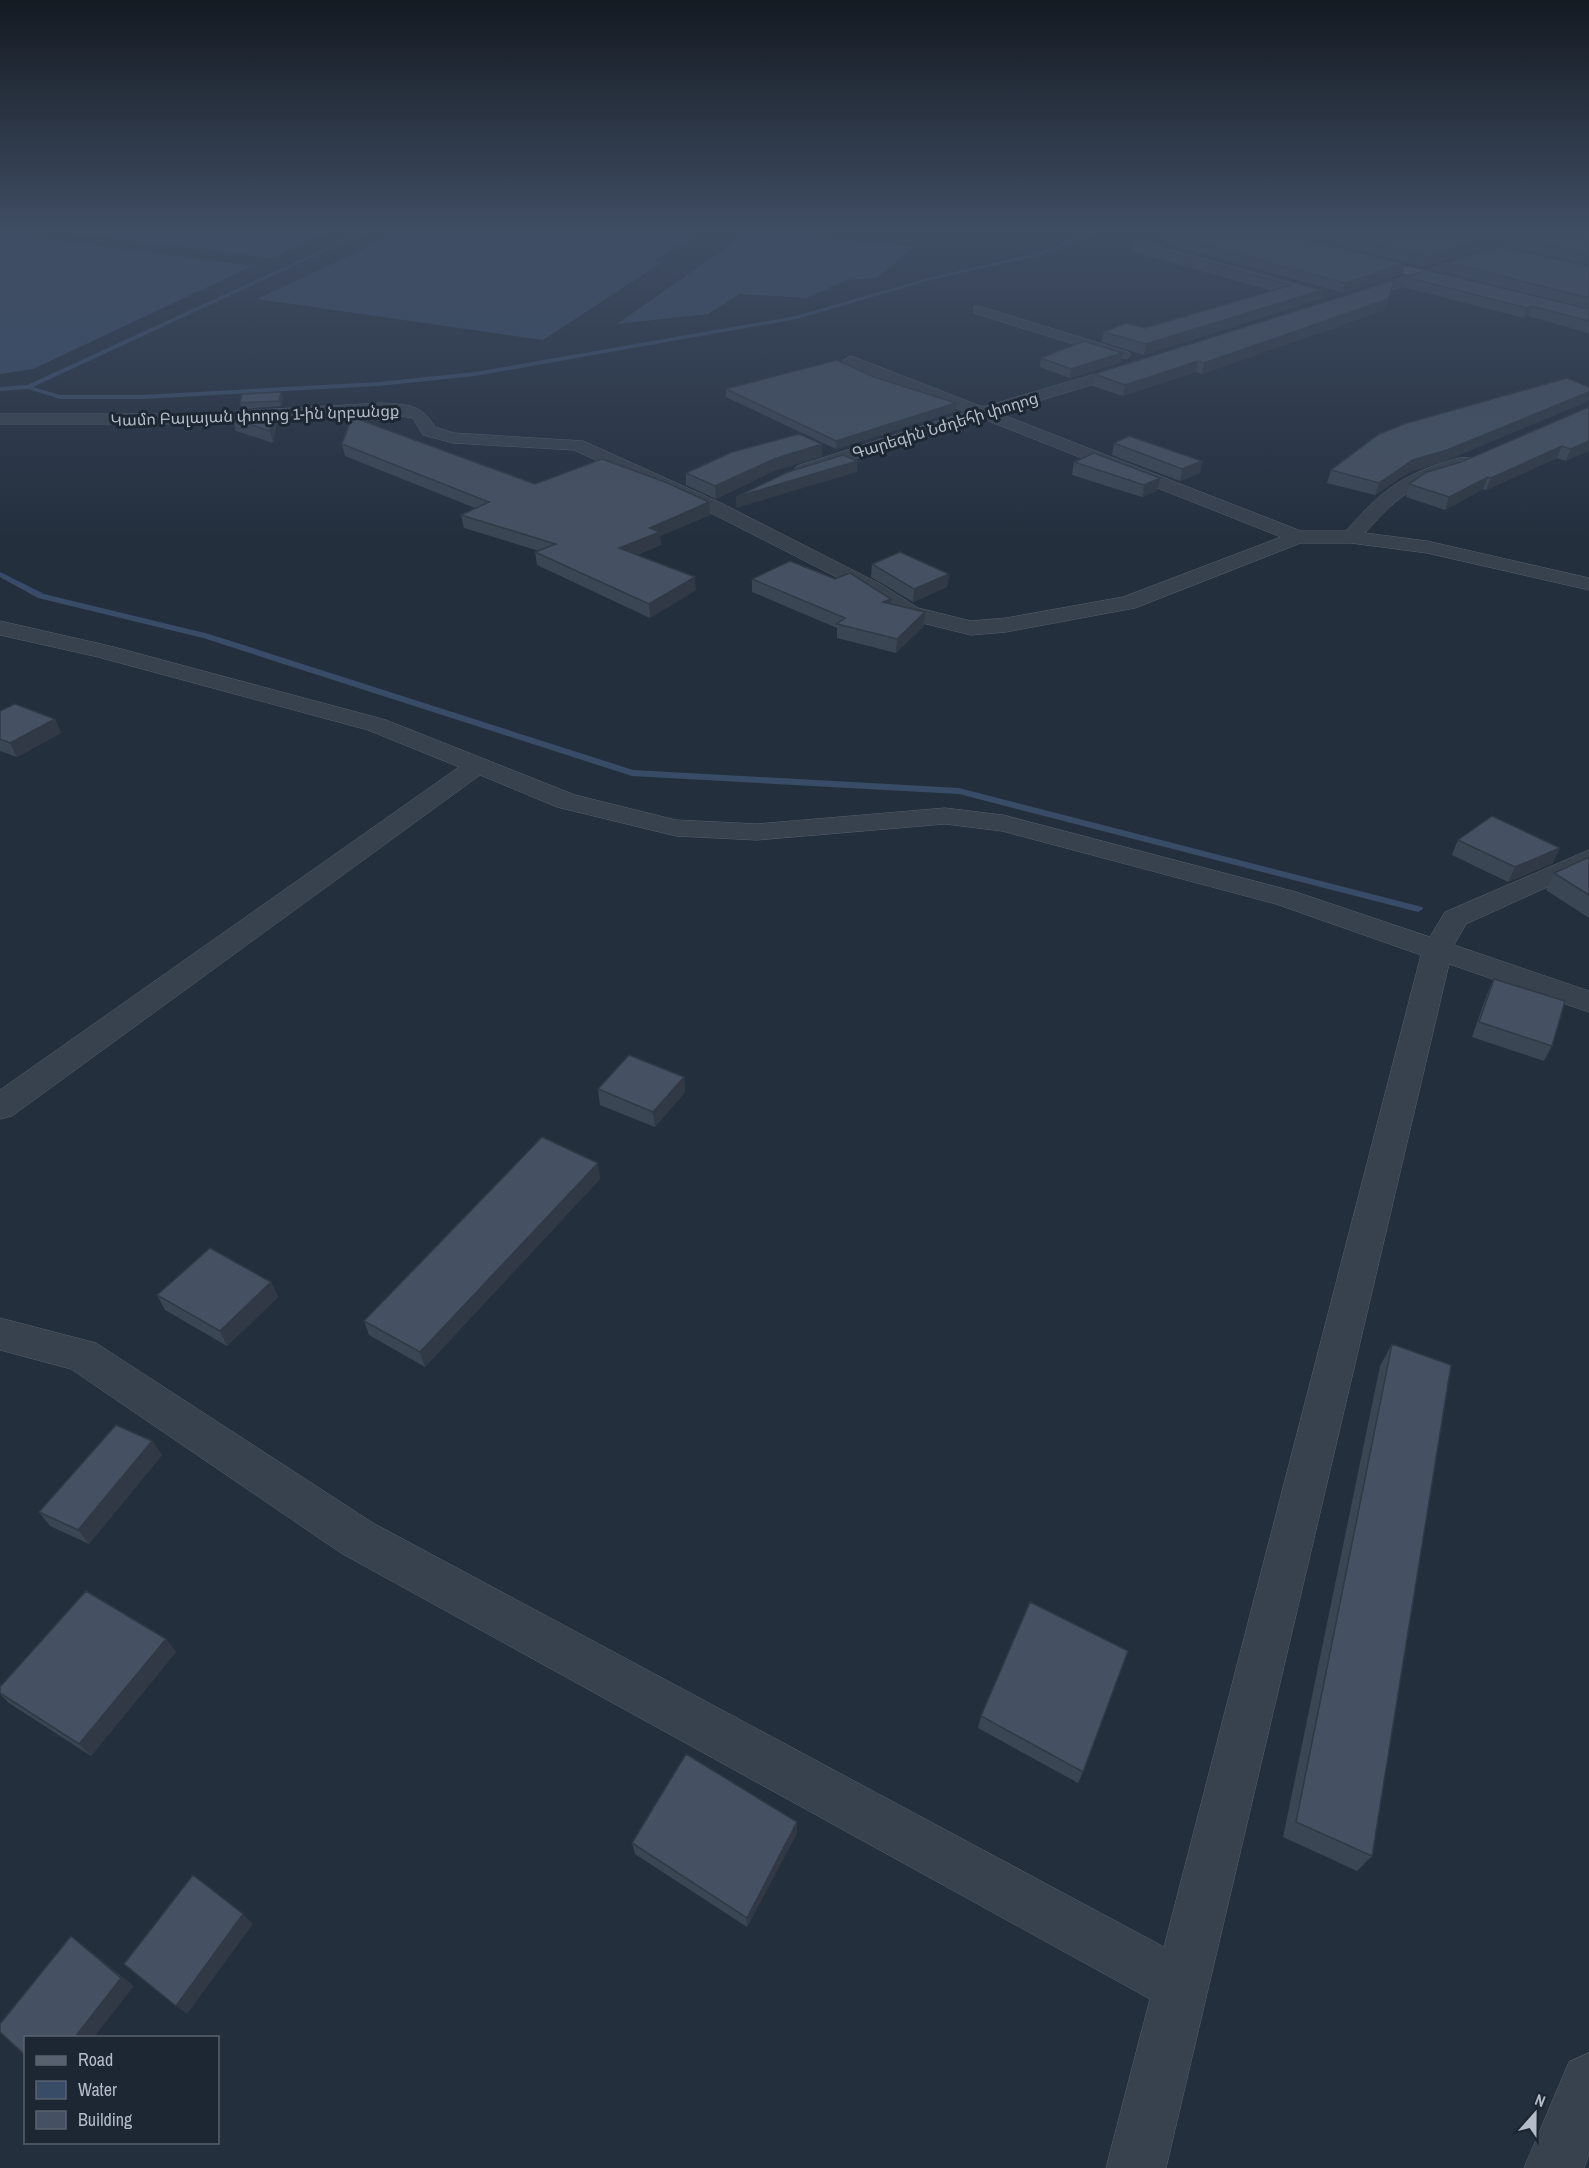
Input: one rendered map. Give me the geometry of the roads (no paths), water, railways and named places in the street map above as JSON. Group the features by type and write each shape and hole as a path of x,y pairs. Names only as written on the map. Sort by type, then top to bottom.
{"street":[{"name":"Գարեգին Նժդեհի փողոց","path":"792,473 1147,363 1052,333"},
{"path":"851,361 1298,537"},
{"name":"Կամո Բալայան փողոց 1-ին նրբանցք","path":"0,419 185,419 302,415 381,408 405,410 419,415 429,431 453,438 485,442 576,445 716,508 873,588 910,613 971,628 1006,625 1049,615 1126,603 1192,580 1298,537 1351,537 1438,549 1589,584"},
{"path":"1351,537 1381,503 1416,478 1482,454"},
{"path":"716,508 735,499"},
{"path":"0,628 102,651 376,725 479,764 566,801 676,828 758,832 945,816 1003,823 1286,898 1589,1002"},
{"path":"0,1107 479,764"},
{"path":"1136,2168 1437,950 1455,918 1589,858"},
{"path":"0,1334 81,1355 357,1538 1181,1986"},
{"path":"1554,2168 1589,2082"}],"water":[{"path":"0,333 109,333 33,369 0,374"},
{"path":"495,333 553,333 543,340"}],"waterway":[{"path":"28,387 145,333"},
{"path":"28,387 60,397 143,397 378,384 475,374 706,333"},
{"path":"0,389 28,387"},
{"path":"0,574 41,596 206,636 632,773 959,791 1418,909"}]}
